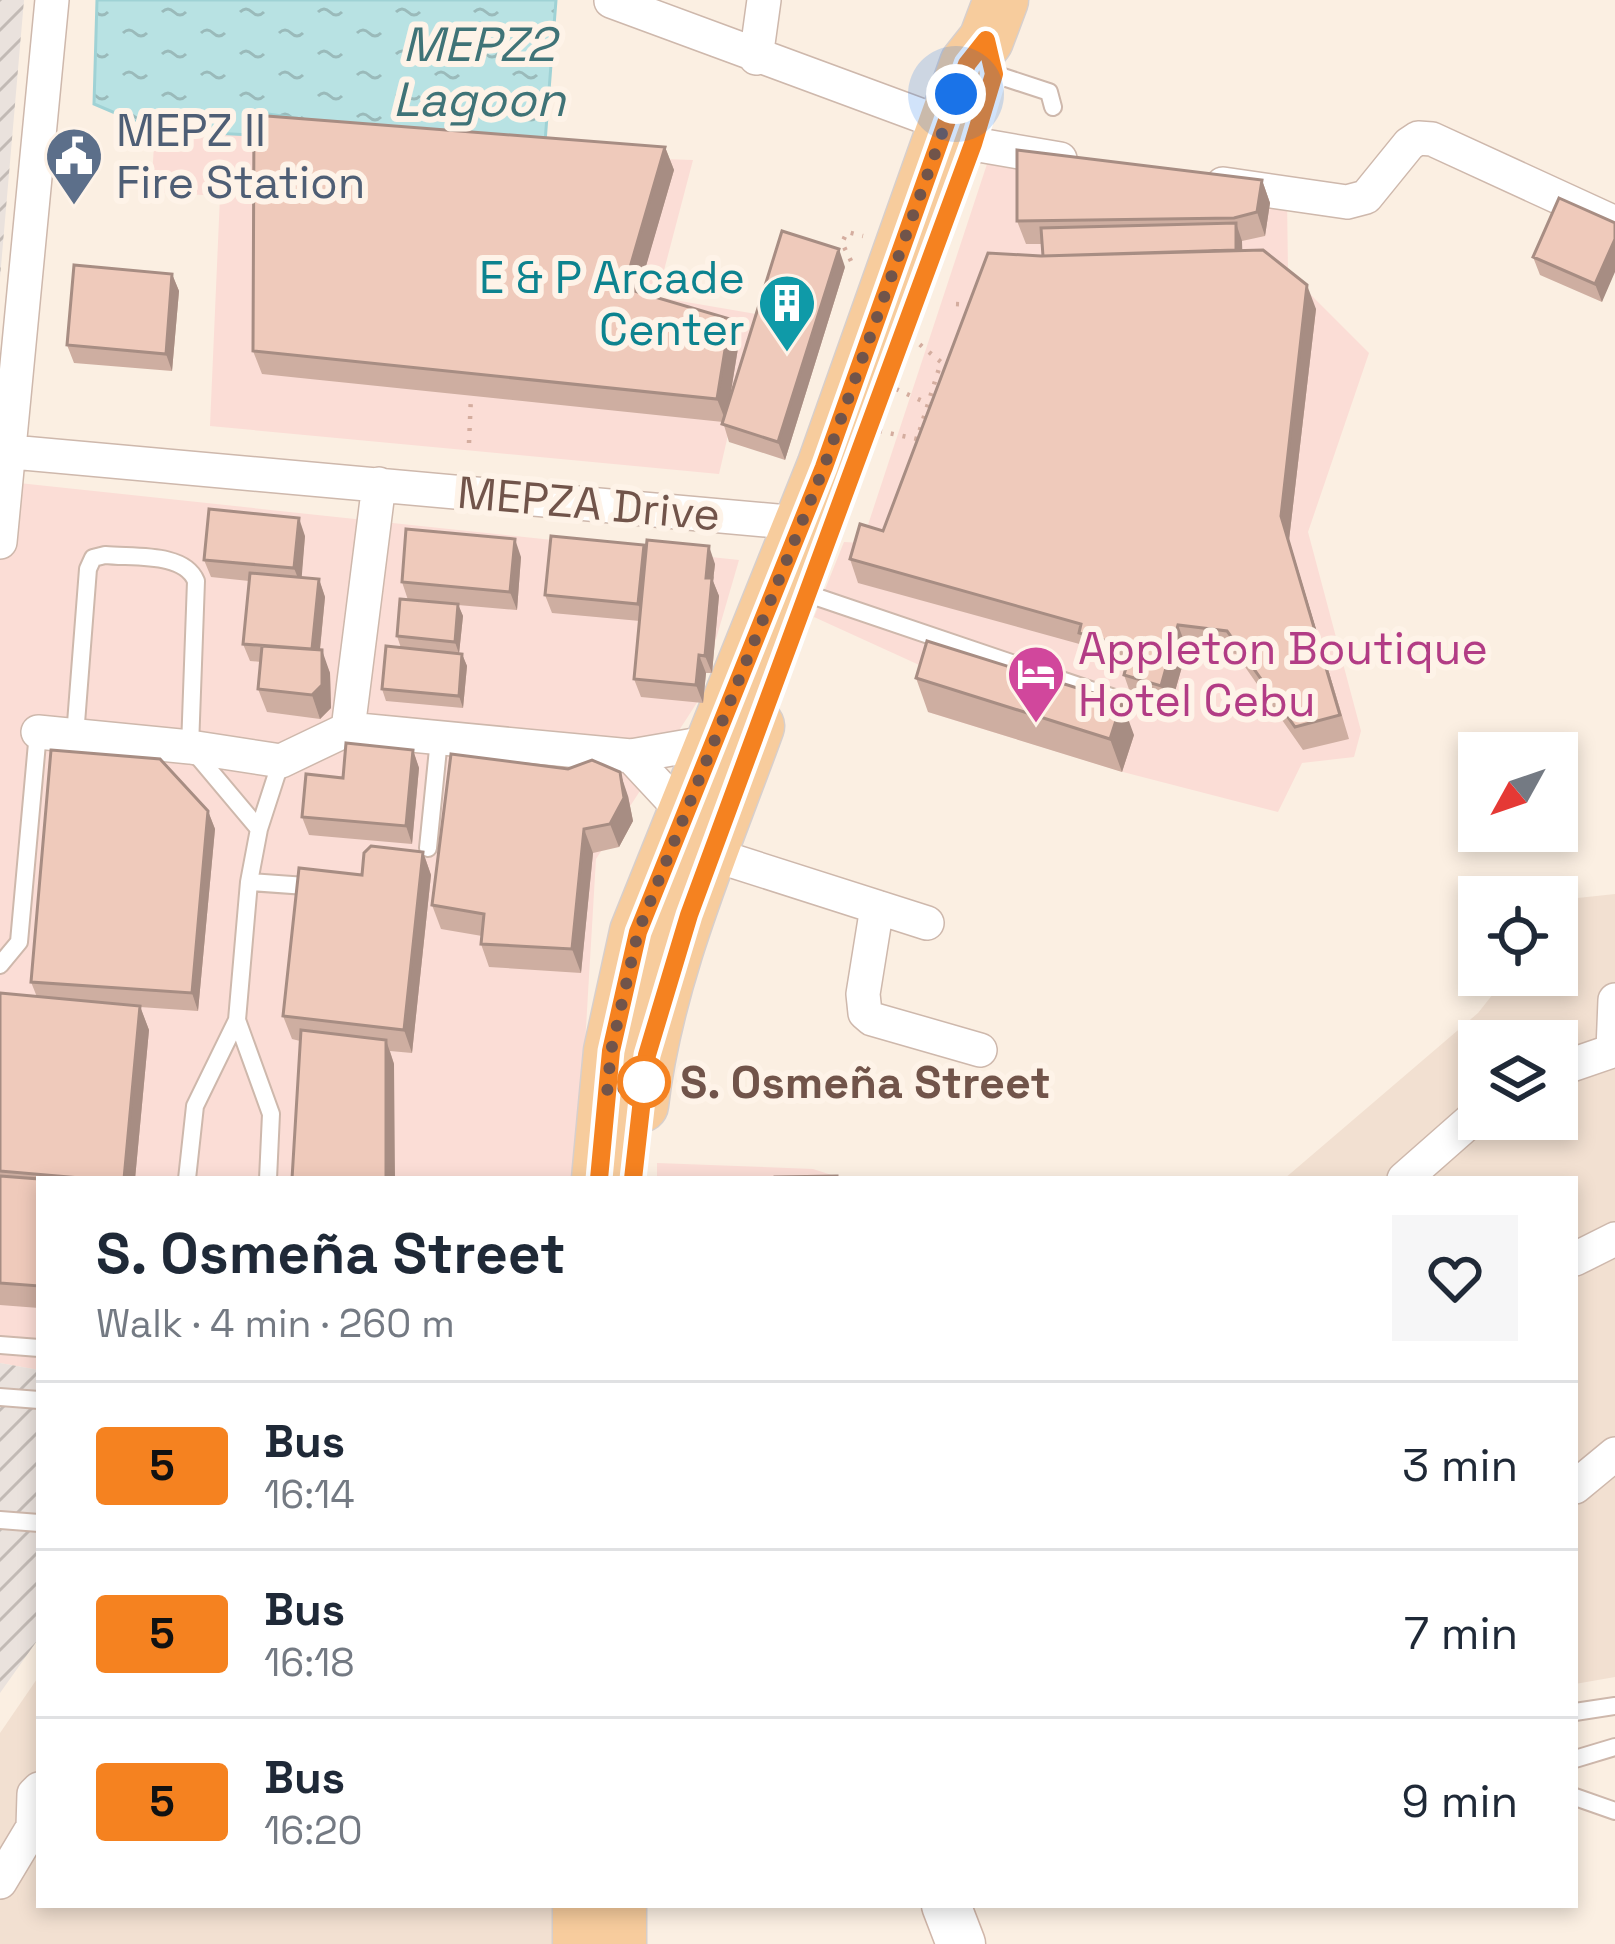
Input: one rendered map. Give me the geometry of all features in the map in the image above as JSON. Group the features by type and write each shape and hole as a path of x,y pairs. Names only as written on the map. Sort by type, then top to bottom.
{"main road":[{"path":"599,1176 611,1051 638,932 698,834 894,406 905,332 958,134 967,64 994,38"},
{"path":"633,1176 647,1055 698,834 712,742 896,272 958,134"},
{"path":"580,1908 580,1944"},
{"path":"619,1908 619,1944"}],"street":[{"path":"0,542 4,451 52,0"},
{"path":"756,58 764,0"},
{"path":"611,2 958,134 1051,150 1096,164"},
{"path":"1187,178 1346,202 1366,197 1409,144 1418,138 1432,139 1615,223"},
{"name":"MEPZA Drive","path":"4,451 799,523"},
{"path":"348,729 379,484"},
{"path":"38,732 190,746 281,761 348,729 631,756 712,742"},
{"path":"631,756 698,834 927,923"},
{"path":"877,907 863,994 865,1013 980,1050"},
{"path":"1578,1063 1614,1050 1615,1000"},
{"path":"1407,1176 1458,1131"},
{"path":"1578,1258 1615,1239"},
{"path":"1578,1485 1615,1454"},
{"path":"0,1882 33,1828 36,1792"},
{"path":"947,1908 961,1944"}],"lane":[{"path":"994,38 1049,92 1053,107"},
{"path":"75,736 88,569 94,558 180,563 191,569 196,581 190,746 259,829"},
{"path":"806,593 1132,704"},
{"path":"0,965 19,942 38,732"},
{"path":"428,848 439,739"},
{"path":"187,1176 195,1106 237,1020 249,882 259,829 281,761"},
{"path":"249,882 343,888"},
{"path":"237,1020 271,1114 268,1176"},
{"path":"0,1345 36,1348"},
{"path":"0,1397 36,1400"},
{"path":"0,1520 36,1523"},
{"path":"1578,1712 1615,1706"},
{"path":"1578,1758 1615,1747"},
{"path":"1578,1798 1615,1811"}],"path":[{"path":"847,232 842,243 857,272"},
{"path":"956,304 974,305 982,290 978,310"},
{"path":"894,406 941,362 905,332"},
{"path":"469,443 471,396"},
{"path":"894,406 917,439 894,406"},
{"path":"894,406 946,410"}],"shaded area":[{"path":"0,0 24,0 0,278"},
{"path":"261,113 544,155 693,160 657,297 756,314 719,474 210,426 220,196 151,192 155,130 251,135"},
{"path":"988,161 1287,198 1288,272 1369,353 1308,532 1361,731 1354,757 1302,763 1278,812 1123,772 928,712 939,674 814,617 844,542 862,543"},
{"path":"0,481 739,560 698,701 596,859 577,1176 36,1176 36,1369 0,1363"},
{"path":"1615,894 1615,1677 1578,1683 1578,1176 1288,1176 1458,1030 1458,1140 1578,1140 1578,1020 1470,1020 1491,996 1578,996 1578,898"},
{"path":"657,1163 813,1169 835,1176 657,1176"},
{"path":"0,1363 36,1369 36,1642 0,1693"},
{"path":"36,1680 36,1908 556,1908 557,1944 0,1944 0,1733"}],"water":[{"name":"MEPZ2 Lagoon","path":"97,0 556,0 544,155 261,113 251,135 155,130 94,104"}],"building":[{"path":"254,115 665,147 624,288 730,319 717,399 253,351"},
{"path":"1017,150 1262,180 1257,212 1234,218 1017,221"},
{"path":"1559,198 1615,223 1615,239 1595,284 1533,257"},
{"path":"1236,223 1236,250 1043,256 1041,228"},
{"name":"E & P Arcade Center","path":"782,231 839,249 778,442 722,424"},
{"path":"1263,250 1307,285 1281,516 1340,715 1295,727 1227,631 1178,625 1161,686 1124,675 1131,648 1079,633 1081,624 850,559 860,524 883,531 988,253"},
{"path":"74,265 172,274 166,354 67,345"},
{"path":"209,509 299,518 294,568 204,560"},
{"path":"406,529 515,539 510,592 402,582"},
{"path":"551,536 644,545 638,604 545,595"},
{"path":"647,540 709,546 706,578 712,578 705,656 699,655 696,685 634,679"},
{"path":"250,573 319,579 312,649 243,644"},
{"path":"400,599 458,604 455,642 397,636"},
{"path":"927,641 1122,702 1110,739 916,678"},
{"path":"262,646 322,650 322,685 312,695 258,689"},
{"path":"386,646 462,654 459,696 382,689"},
{"path":"346,743 413,750 406,826 302,817 306,774 343,778"},
{"path":"51,750 160,759 208,811 192,993 31,982"},
{"path":"451,754 568,769 592,760 620,772 624,798 610,824 584,829 572,949 481,944 484,914 432,905"},
{"path":"371,846 423,852 404,1030 283,1016 299,868 362,875 364,853"},
{"path":"0,993 140,1006 124,1176 0,1171"},
{"path":"301,1030 386,1040 386,1176 292,1176"},
{"path":"0,1176 36,1179 36,1286 0,1283"}],"bus line":[{"name":"5","path":"599,1176 611,1051 638,932 824,467 967,64 986,40 994,74 973,144 689,915 647,1055 633,1176"}],"place":[{"name":"MEPZ II Fire Station","path":"74,207"},
{"name":"E & P Arcade Center","path":"787,354"},
{"name":"Appleton Boutique Hotel Cebu","path":"1036,725"},
{"name":"S. Osmeña Street","path":"644,1082"}],"route":[{"path":"644,1082 607,1094 611,1051 638,932 824,467 956,94"}]}
